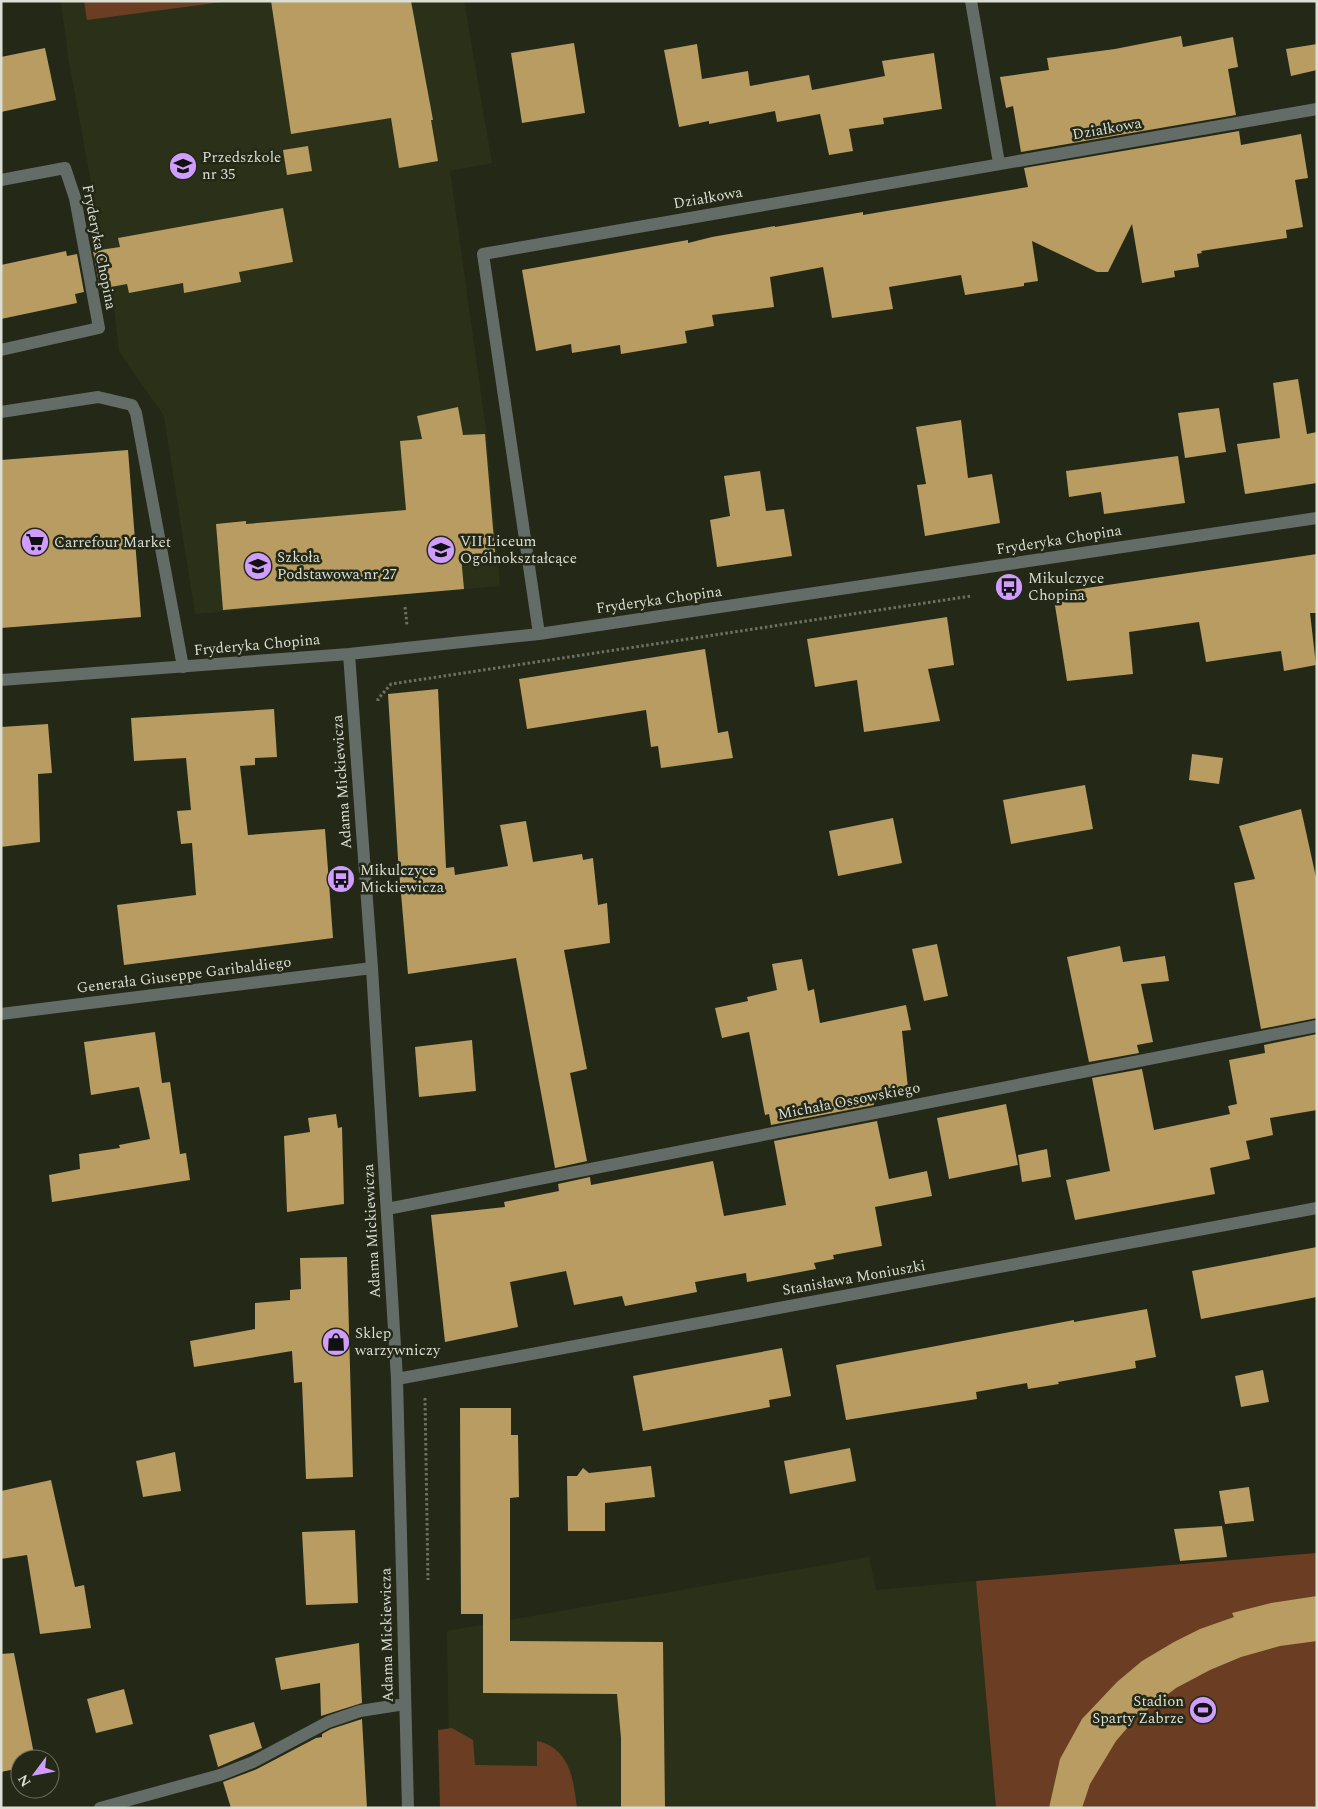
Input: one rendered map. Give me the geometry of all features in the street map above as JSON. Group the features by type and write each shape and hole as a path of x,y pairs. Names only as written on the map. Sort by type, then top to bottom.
{"street":[{"path":"971,1 999,163"},
{"name":"Działkowa","path":"539,634 483,254 1317,109"},
{"name":"Fryderyka Chopina","path":"1,180 65,168 75,198 99,328 1,350"},
{"path":"1,412 98,396 132,405 136,412 183,667"},
{"name":"Fryderyka Chopina","path":"1,680 348,654 539,634 1317,518"},
{"name":"Adama Mickiewicza","path":"348,654 372,968 397,1379 408,1808"},
{"name":"Generała Giuseppe Garibaldiego","path":"1,1014 372,968"},
{"name":"Michała Ossowskiego","path":"387,1209 1317,1026"},
{"name":"Stanisława Moniuszki","path":"397,1379 1317,1208"},
{"path":"100,1808 220,1775 253,1762 328,1722 360,1711 405,1704"}],"path":[{"path":"379,709 378,699 391,684 978,595"},
{"path":"424,1374 428,1588"}],"shaded area":[{"path":"61,1 464,1 492,163 450,171 486,430 500,586 195,614 164,416 119,351 114,308 68,56"},
{"path":"84,1 221,1 222,2 87,20"},
{"path":"1317,1553 1317,1808 996,1808 976,1581"},
{"path":"869,1557 876,1590 976,1581 996,1808 450,1808 447,1631"},
{"path":"452,1728 473,1740 475,1765 537,1766 537,1741 550,1746 559,1752 568,1766 573,1782 577,1808 440,1808 438,1730"}],"building":[{"path":"271,1 411,1 433,120 431,120 438,161 399,168 391,118 291,134"},
{"path":"1181,36 1183,47 1233,37 1238,67 1228,69 1236,115 1021,152 1013,106 1006,108 1000,77 1049,70 1047,58 1115,49"},
{"path":"574,43 585,113 522,123 511,53"},
{"path":"697,44 702,79 748,71 750,86 809,75 812,90 885,76 882,61 934,53 942,109 883,118 884,124 849,129 853,151 829,155 820,114 777,122 775,111 709,124 709,121 679,127 664,50"},
{"path":"1317,44 1317,70 1291,76 1286,49"},
{"path":"45,48 56,100 1,112 1,57"},
{"path":"1239,131 1241,145 1301,134 1308,178 1295,180 1303,227 1286,230 1287,238 1201,251 1202,253 1197,254 1199,267 1174,271 1175,277 1142,283 1132,224 1108,272 1097,272 1032,241 1038,281 1024,283 1024,286 965,295 961,275 889,287 893,309 832,318 823,267 770,277 774,307 712,315 714,326 685,331 687,343 621,354 620,345 572,353 571,344 536,351 522,270 688,240 688,243 775,226 863,212 863,215 1028,187 1024,168"},
{"path":"308,146 312,171 287,175 283,150"},
{"path":"283,208 293,262 239,272 241,282 184,293 183,283 129,293 127,284 100,289 93,251 120,247 118,238"},
{"path":"66,251 67,256 77,254 84,292 75,294 77,303 1,319 1,265"},
{"path":"1298,379 1307,434 1317,432 1317,483 1245,494 1237,444 1280,438 1273,383"},
{"path":"458,407 463,435 485,434 495,552 461,556 464,589 223,610 216,524 246,521 246,524 406,510 400,441 422,439 417,416"},
{"path":"1219,408 1226,452 1185,458 1178,413"},
{"path":"961,420 968,478 992,474 1000,523 925,536 917,485 926,484 916,427"},
{"path":"128,450 141,617 1,628 1,460"},
{"path":"1178,456 1185,503 1104,514 1101,492 1069,497 1066,471"},
{"path":"760,471 766,511 784,509 792,556 717,567 710,520 730,516 724,476"},
{"path":"1317,554 1317,613 1310,613 1316,665 1284,671 1281,651 1206,662 1199,622 1129,632 1133,674 1067,681 1053,593"},
{"path":"947,617 954,665 928,669 940,721 864,732 857,680 815,687 807,639"},
{"path":"705,649 718,733 728,731 733,758 661,768 658,746 651,747 646,710 527,729 519,679"},
{"path":"438,689 446,868 454,867 455,875 508,866 500,825 526,821 533,862 582,854 583,860 593,858 598,905 607,903 610,943 564,950 587,1069 570,1073 587,1161 555,1168 516,958 408,974 398,859 388,694"},
{"path":"274,709 277,757 255,758 255,765 240,766 248,835 325,829 333,938 124,965 117,905 196,895 192,843 181,844 177,811 191,810 186,758 134,761 131,718"},
{"path":"48,724 52,773 38,774 40,842 1,847 1,727"},
{"path":"1192,754 1223,758 1219,784 1189,780"},
{"path":"1085,785 1093,829 1011,844 1003,800"},
{"path":"1301,809 1317,882 1317,1018 1261,1029 1234,883 1255,879 1239,826"},
{"path":"893,818 902,863 838,876 829,831"},
{"path":"937,944 948,996 924,1001 912,949"},
{"path":"1120,946 1123,962 1165,956 1169,981 1141,984 1153,1042 1137,1045 1139,1053 1089,1062 1067,957"},
{"path":"802,959 808,991 814,989 820,1023 906,1005 911,1030 902,1031 908,1088 872,1096 874,1105 771,1125 769,1114 765,1115 749,1032 722,1038 715,1008 748,1001 747,997 777,990 772,964"},
{"path":"155,1032 162,1083 170,1082 180,1154 186,1153 190,1180 52,1202 49,1175 80,1169 79,1154 120,1148 119,1145 150,1139 139,1087 91,1095 84,1042"},
{"path":"1317,1034 1317,1110 1270,1118 1273,1135 1246,1141 1250,1159 1210,1168 1215,1194 1075,1220 1066,1180 1110,1171 1092,1078 1142,1069 1154,1130 1230,1114 1228,1106 1237,1104 1229,1060 1265,1053 1264,1045"},
{"path":"472,1040 476,1091 419,1097 415,1047"},
{"path":"1006,1104 1018,1165 949,1179 937,1118"},
{"path":"336,1114 338,1128 342,1127 344,1204 287,1212 284,1136 310,1132 308,1118"},
{"path":"877,1121 889,1179 927,1171 932,1196 875,1207 882,1246 833,1255 834,1259 814,1263 816,1269 747,1282 746,1273 695,1282 697,1292 625,1306 622,1296 574,1305 566,1271 510,1282 518,1327 445,1342 431,1215 505,1207 504,1202 559,1191 558,1184 590,1177 591,1185 713,1161 724,1216 786,1205 774,1141"},
{"path":"1047,1149 1051,1177 1022,1182 1018,1155"},
{"path":"1317,1247 1317,1297 1201,1319 1192,1271"},
{"path":"347,1257 353,1477 306,1479 302,1382 294,1383 292,1351 194,1367 190,1341 255,1329 255,1303 290,1300 290,1290 301,1289 300,1258"},
{"path":"1147,1309 1156,1357 1135,1361 1136,1368 1028,1389 1027,1383 976,1392 977,1399 846,1420 836,1365 1074,1320 1074,1322"},
{"path":"782,1348 791,1396 769,1400 770,1407 643,1431 633,1376"},
{"path":"1263,1370 1269,1402 1241,1407 1235,1376"},
{"path":"460,1408 511,1408 511,1435 518,1435 519,1497 510,1498 510,1641 663,1642 665,1808 621,1808 621,1738 617,1694 483,1693 483,1614 461,1614"},
{"path":"850,1448 856,1481 790,1494 784,1461"},
{"path":"175,1452 181,1491 143,1497 136,1461"},
{"path":"651,1466 655,1497 605,1503 605,1531 568,1531 567,1476 577,1476 583,1468 589,1473"},
{"path":"51,1480 75,1587 84,1585 91,1628 40,1634 27,1555 1,1559 1,1491"},
{"path":"1249,1487 1254,1521 1225,1524 1219,1491"},
{"path":"1222,1526 1227,1557 1180,1561 1174,1529"},
{"path":"355,1530 358,1603 306,1605 302,1532"},
{"path":"1317,1596 1317,1641 1280,1646 1241,1657 1210,1670 1176,1688 1134,1720 1116,1741 1090,1784 1082,1808 1049,1808 1060,1759 1082,1719 1117,1682 1142,1661 1200,1629 1234,1617 1232,1613 1271,1603"},
{"path":"359,1643 362,1703 321,1716 320,1683 281,1690 275,1658"},
{"path":"14,1653 33,1749 10,1749 10,1770 1,1772 1,1654"},
{"path":"124,1689 133,1724 96,1733 87,1699"},
{"path":"362,1719 367,1808 231,1808 223,1782 257,1769 316,1738 322,1737 322,1734 331,1729"},
{"path":"254,1722 262,1748 218,1767 209,1735"}],"place":[{"name":"Przedszkole nr 35","path":"183,166"},
{"name":"Carrefour Market","path":"35,542"},
{"name":"VII Liceum Ogólnokształcące","path":"441,550"},
{"name":"Szkoła Podstawowa nr 27","path":"258,566"},
{"name":"Mikulczyce Chopina","path":"1009,587"},
{"name":"Mikulczyce Mickiewicza","path":"341,879"},
{"name":"Sklep warzywniczy","path":"336,1342"},
{"name":"Stadion Sparty Zabrze","path":"1203,1710"}]}
